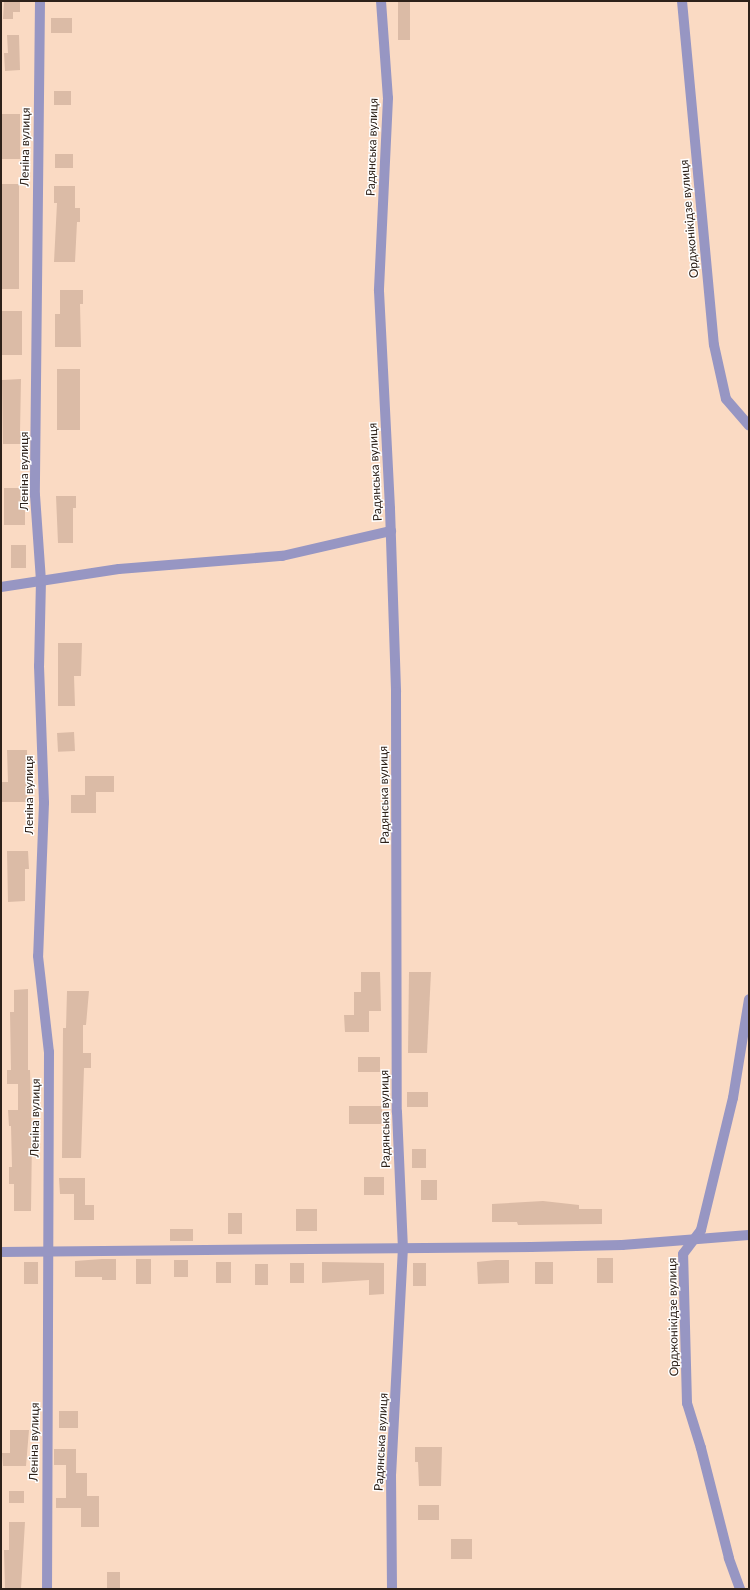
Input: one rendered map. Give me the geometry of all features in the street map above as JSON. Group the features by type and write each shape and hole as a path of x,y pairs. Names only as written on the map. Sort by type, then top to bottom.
{"street":[{"name":"Леніна вулиця","path":"40,1 35,495 41,580 39,666 44,803 38,956 49,1052 47,1589"},
{"name":"Радянська вулиця","path":"381,1 388,98 379,291 391,531 396,700 397,1112 403,1247 391,1474 392,1589"},
{"name":"Орджонікідзе вулиця","path":"682,1 714,345 726,399 749,424"},
{"path":"1,587 119,569 282,556 391,531"},
{"name":"Орджонікідзе вулиця","path":"740,1589 729,1558 701,1448 687,1403 683,1254 701,1230 733,1098 749,999"},
{"path":"1,1252 48,1250 622,1244 695,1237 749,1235"}],"building":[{"path":"4,1 20,1 20,12 13,12 13,19 3,19"},
{"path":"398,1 410,1 410,40 398,40"},
{"path":"51,18 72,18 72,33 51,33"},
{"path":"7,35 19,35 20,70 5,71 4,53 8,53"},
{"path":"54,91 71,91 71,105 54,105"},
{"path":"1,114 20,114 20,159 1,159"},
{"path":"55,154 73,154 73,168 55,168"},
{"path":"1,184 19,184 19,289 1,289"},
{"path":"54,186 75,186 75,208 80,208 80,222 77,222 75,262 54,262 57,203 54,203"},
{"path":"60,290 83,290 83,304 80,304 81,347 55,347 55,314 60,314"},
{"path":"1,311 22,311 22,355 1,355"},
{"path":"57,369 80,369 80,430 57,430"},
{"path":"21,379 20,432 25,432 24,444 3,444 2,380"},
{"path":"4,488 25,488 25,525 4,525"},
{"path":"56,496 76,496 76,508 73,508 73,543 58,543"},
{"path":"11,545 26,545 26,568 11,568"},
{"path":"58,643 82,643 81,676 74,676 75,706 58,706"},
{"path":"74,732 75,751 58,752 57,733"},
{"path":"7,750 27,750 27,802 1,802 1,782 8,782"},
{"path":"85,776 114,776 114,792 96,792 96,813 71,813 71,795 85,795"},
{"path":"7,851 28,851 29,869 25,869 25,901 8,902"},
{"path":"361,972 380,972 381,1011 369,1011 369,1032 345,1032 344,1015 354,1015 354,992 361,992"},
{"path":"409,972 431,972 427,1053 408,1053"},
{"path":"28,989 28,1070 30,1070 32,1137 31,1211 14,1211 14,1184 9,1184 9,1167 12,1167 11,1126 9,1126 8,1110 18,1110 18,1084 7,1084 7,1070 11,1070 10,1012 14,1012 14,990"},
{"path":"67,991 89,991 86,1025 83,1025 83,1053 91,1053 91,1068 84,1068 81,1158 62,1158 63,1028 66,1028"},
{"path":"358,1057 380,1057 380,1072 358,1072"},
{"path":"407,1092 428,1092 428,1107 407,1107"},
{"path":"349,1106 382,1106 382,1124 349,1124"},
{"path":"412,1149 426,1149 426,1168 412,1168"},
{"path":"364,1177 384,1177 384,1195 364,1195"},
{"path":"59,1178 85,1178 85,1205 94,1205 94,1220 74,1220 74,1194 60,1194"},
{"path":"421,1180 437,1180 437,1200 421,1200"},
{"path":"543,1201 579,1205 579,1209 602,1209 602,1224 518,1225 517,1222 492,1222 492,1204"},
{"path":"296,1209 317,1209 317,1231 296,1231"},
{"path":"228,1213 242,1213 242,1234 228,1234"},
{"path":"170,1229 193,1229 193,1241 170,1241"},
{"path":"597,1258 613,1258 613,1283 597,1283"},
{"path":"116,1259 116,1280 102,1280 102,1277 75,1277 75,1261"},
{"path":"136,1259 151,1259 151,1284 136,1284"},
{"path":"174,1260 188,1260 188,1277 174,1277"},
{"path":"509,1260 509,1283 478,1284 477,1262"},
{"path":"24,1262 38,1262 38,1284 24,1284"},
{"path":"216,1262 231,1262 231,1283 216,1283"},
{"path":"322,1262 384,1263 384,1294 369,1295 369,1280 322,1283"},
{"path":"535,1262 553,1262 553,1284 535,1284"},
{"path":"290,1263 304,1263 304,1283 290,1283"},
{"path":"413,1263 426,1263 426,1286 413,1286"},
{"path":"255,1264 268,1264 268,1285 255,1285"},
{"path":"59,1411 78,1411 78,1428 59,1428"},
{"path":"10,1430 29,1430 26,1466 3,1466 2,1453 10,1453"},
{"path":"415,1447 442,1447 441,1486 419,1486 418,1462 415,1462"},
{"path":"54,1449 76,1449 76,1473 87,1473 87,1496 99,1496 99,1527 81,1527 81,1508 56,1508 56,1498 66,1498 66,1465 54,1465"},
{"path":"9,1491 24,1491 24,1503 9,1503"},
{"path":"418,1505 439,1505 439,1520 418,1520"},
{"path":"9,1522 25,1522 21,1589 5,1589 4,1550 9,1550"},
{"path":"451,1539 472,1539 472,1559 451,1559"},
{"path":"107,1572 120,1572 120,1589 107,1589"}]}
